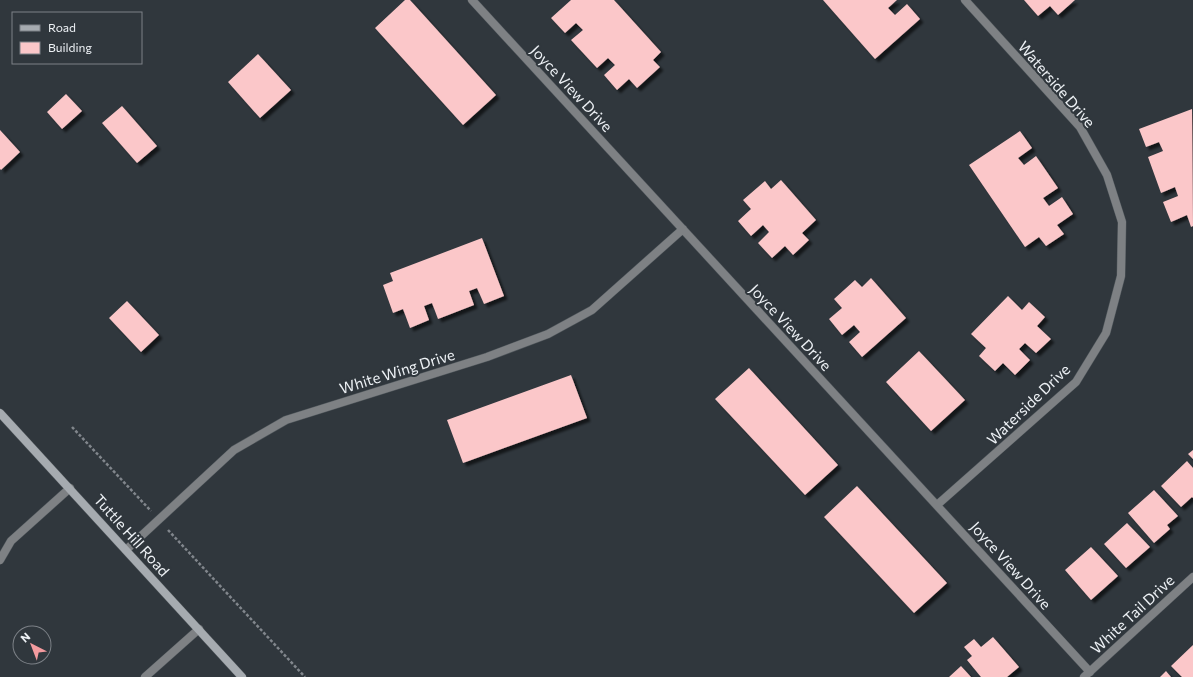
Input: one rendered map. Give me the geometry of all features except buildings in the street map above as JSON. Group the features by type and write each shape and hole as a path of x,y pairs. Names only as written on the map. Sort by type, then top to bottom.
{"main road":[{"name":"Tuttle Hill Road","path":"0,413 242,677"}],"street":[{"name":"Joyce View Drive","path":"472,0 937,506 1087,675"},
{"name":"Waterside Drive","path":"937,506 1076,382 1106,333 1121,276 1122,222 1104,168 1080,128 965,0"},
{"name":"White Wing Drive","path":"126,550 234,450 286,420 487,357 548,334 592,310 683,229"},
{"path":"0,549 70,488"},
{"path":"0,560 11,541"},
{"name":"White Tail Drive","path":"1087,675 1193,577"},
{"path":"145,677 198,628"}],"path":[{"path":"72,427 305,677"}]}
